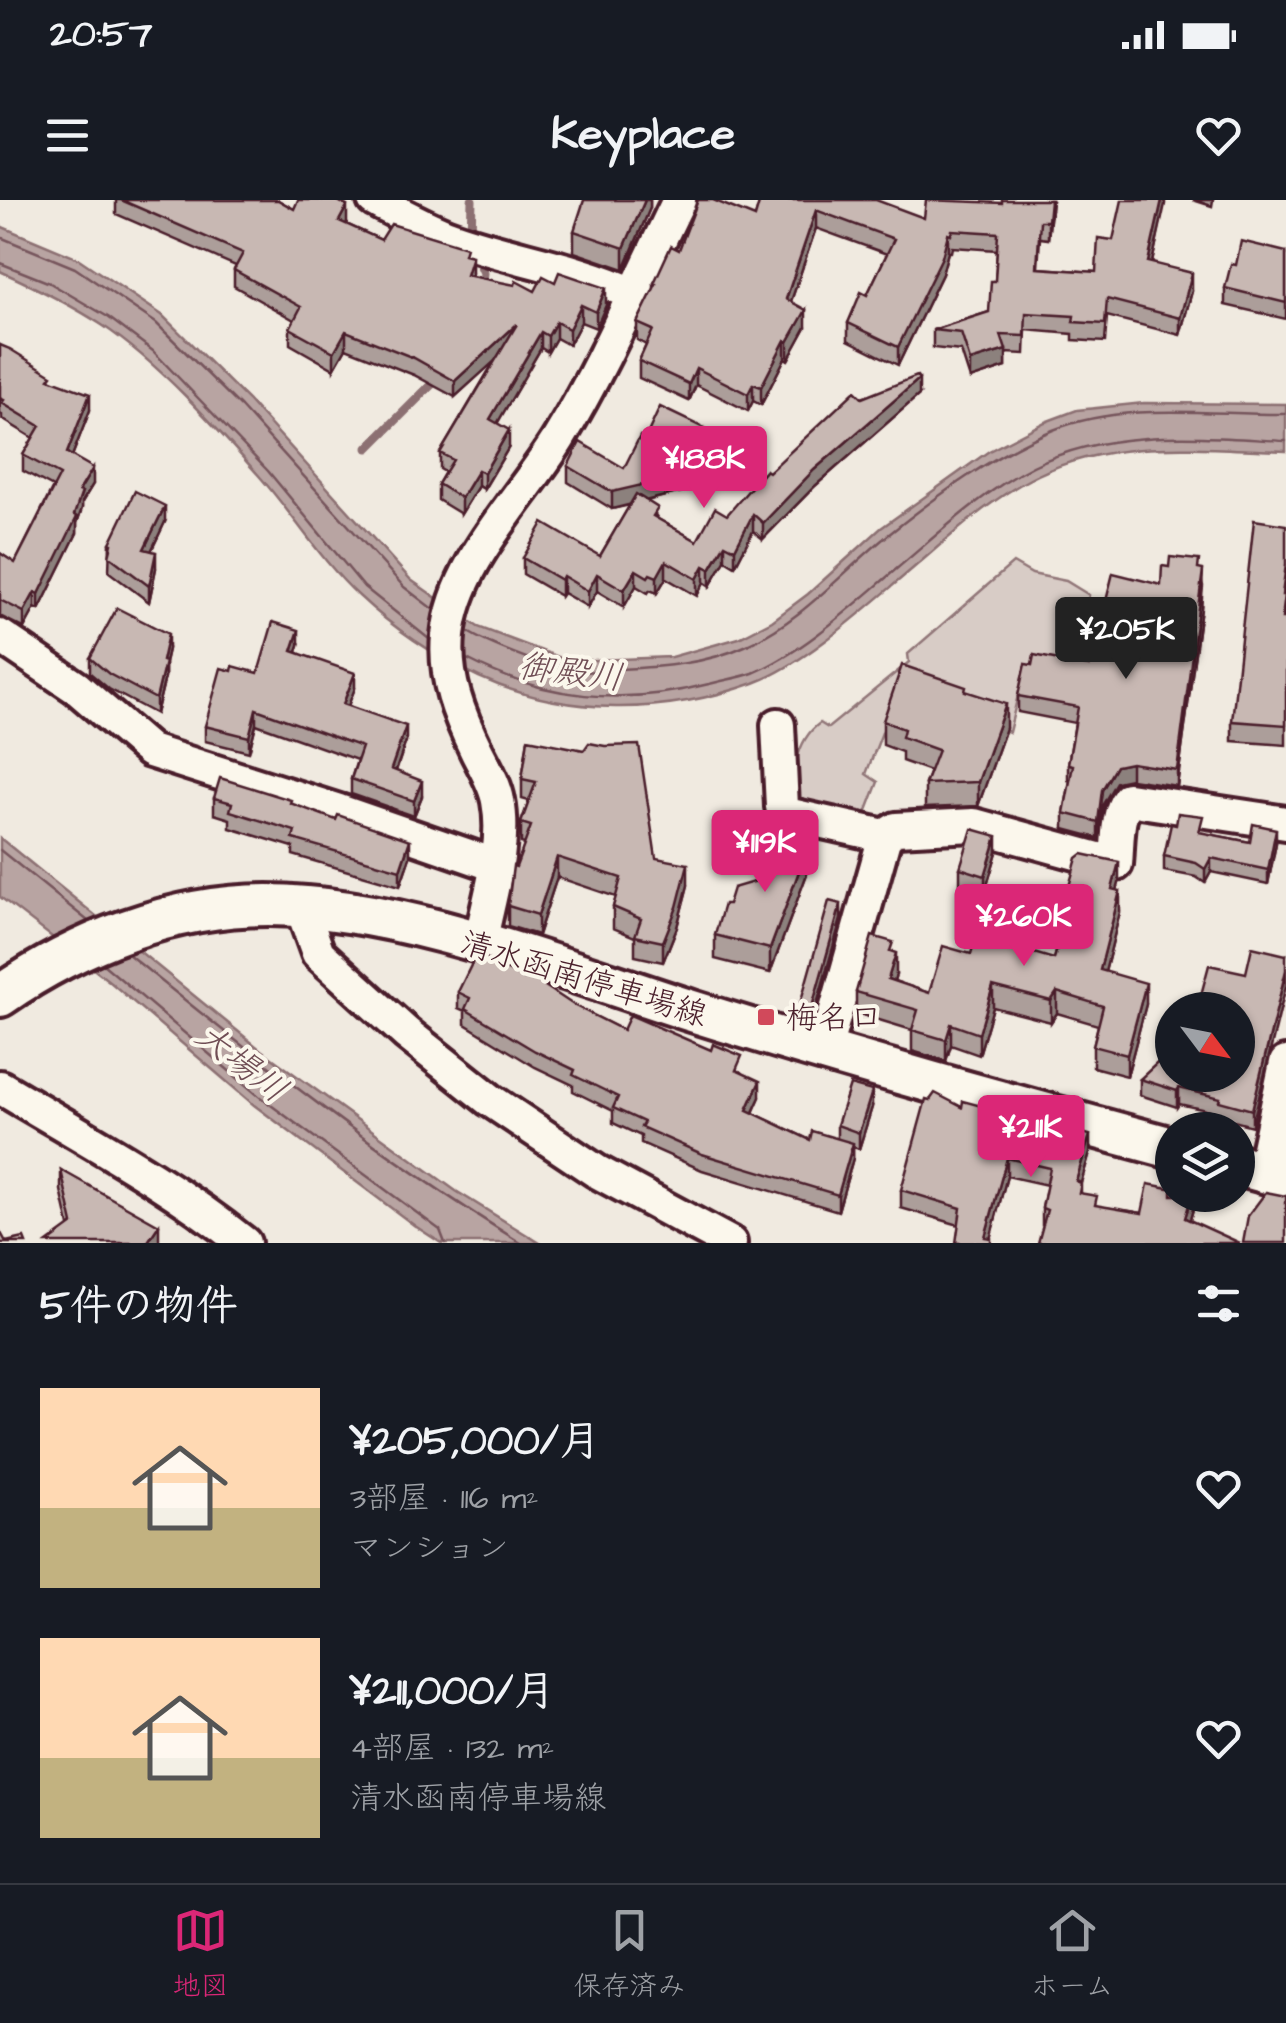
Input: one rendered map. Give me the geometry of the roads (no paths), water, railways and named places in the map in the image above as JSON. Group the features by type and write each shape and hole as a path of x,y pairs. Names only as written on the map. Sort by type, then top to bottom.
{"main road":[{"name":"清水函南停車場線","path":"0,996 80,948 135,926 248,906 329,907 480,944 824,1052 1155,1143"}],"street":[{"path":"374,200 423,226 604,281 632,294"},
{"path":"480,944 500,835 499,804 454,702 448,638 452,608 466,573 558,440 679,200"},
{"path":"0,636 77,688 150,751 339,811 494,866"},
{"path":"778,726 782,806 786,814 884,836 896,829 974,824 1116,864 1121,817 1128,799 1286,824"},
{"path":"824,1052 884,836"},
{"path":"301,906 318,953 406,1033 490,1100 596,1171 730,1243"},
{"path":"1262,1172 1286,1063"},
{"path":"0,1087 158,1180 244,1243"}],"water":[{"name":"御殿川","path":"0,226 79,259 162,315 248,400 411,580 478,627 569,661 671,657 739,638 772,621 881,528 989,451 1077,410 1144,403 1286,404 1286,451 1160,448 1128,450 1067,463 1038,475 984,509 832,636 773,675 720,694 651,706 581,705 546,699 512,690 463,669 372,608 333,569 244,458 165,376 102,325 0,271"},
{"name":"大場川","path":"0,838 261,1050 456,1191 540,1243 441,1243 415,1226 254,1105 109,981 0,897"}],"waterway":[{"path":"471,237 472,200"},
{"path":"477,257 484,273 482,289"},
{"path":"368,448 438,378"}],"place":[{"name":"梅名口","path":"766,1017"}]}
